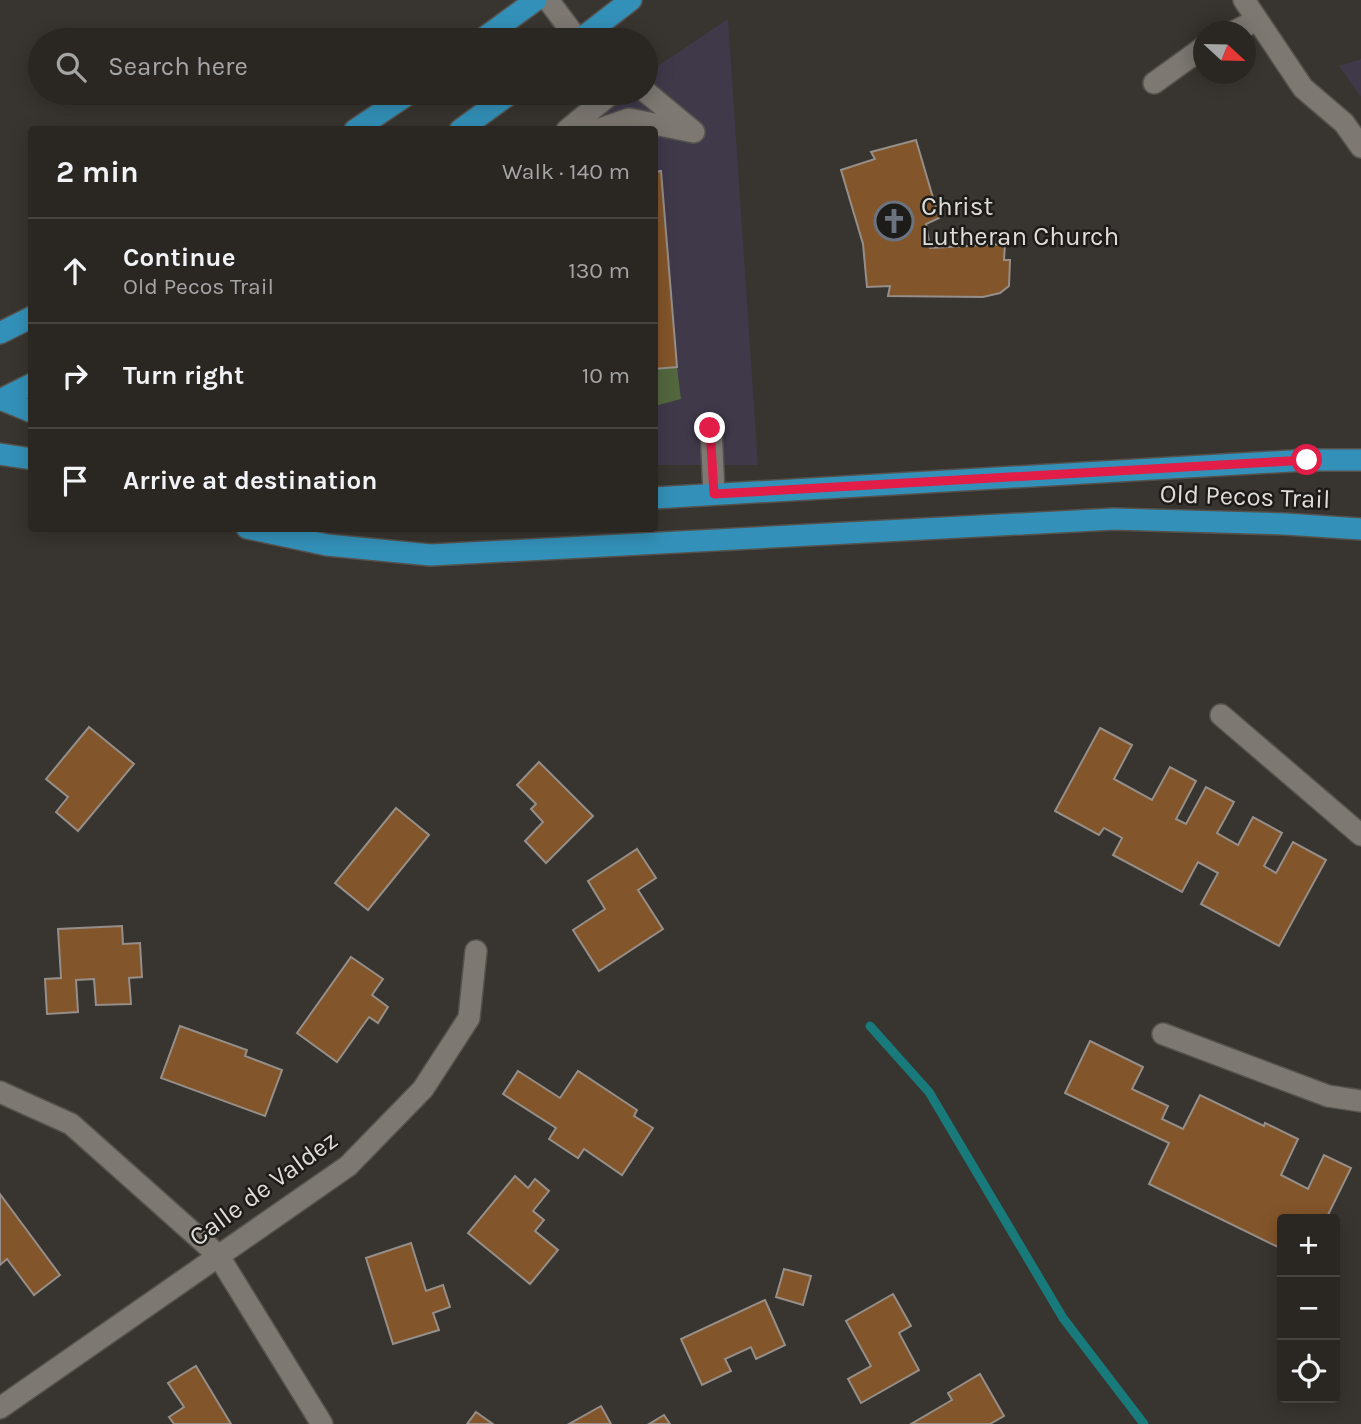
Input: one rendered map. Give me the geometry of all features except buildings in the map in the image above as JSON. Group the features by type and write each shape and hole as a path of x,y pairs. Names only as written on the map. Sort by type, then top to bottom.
{"main road":[{"path":"498,28 536,0"},
{"path":"594,28 631,0"},
{"path":"361,126 392,105"},
{"path":"466,126 494,105"},
{"path":"0,333 28,319"},
{"path":"0,400 28,386"},
{"path":"0,400 28,410"},
{"path":"0,454 28,458"},
{"name":"Old Pecos Trail","path":"658,498 1307,460 1361,460"},
{"name":"Old Pecos Trail","path":"266,532 327,545 431,555 1114,519 1361,529"}],"street":[{"path":"548,0 569,28"},
{"path":"1244,0 1303,88 1344,123 1361,147"},
{"path":"1154,83 1193,54"},
{"path":"609,126 629,119 694,132 658,102"},
{"path":"572,126 597,105"},
{"path":"710,428 714,494"},
{"path":"1221,715 1361,835"},
{"name":"Calle de Valdez","path":"0,1408 348,1166 424,1089 469,1018 476,951"},
{"path":"1163,1034 1328,1096 1361,1101"},
{"path":"0,1092 71,1124 218,1255 322,1424"}],"shaded area":[{"path":"728,19 758,465 658,465 658,126 569,126 600,105 658,105 658,66"},
{"path":"1361,59 1361,97 1339,66"}],"green space":[{"path":"677,367 681,399 658,405 658,369"}],"waterway":[{"path":"870,1026 929,1092 1063,1318 1144,1424"}],"place":[{"name":"Christ Lutheran Church","path":"894,221"}],"route":[{"path":"710,428 714,494 1307,460"}]}
